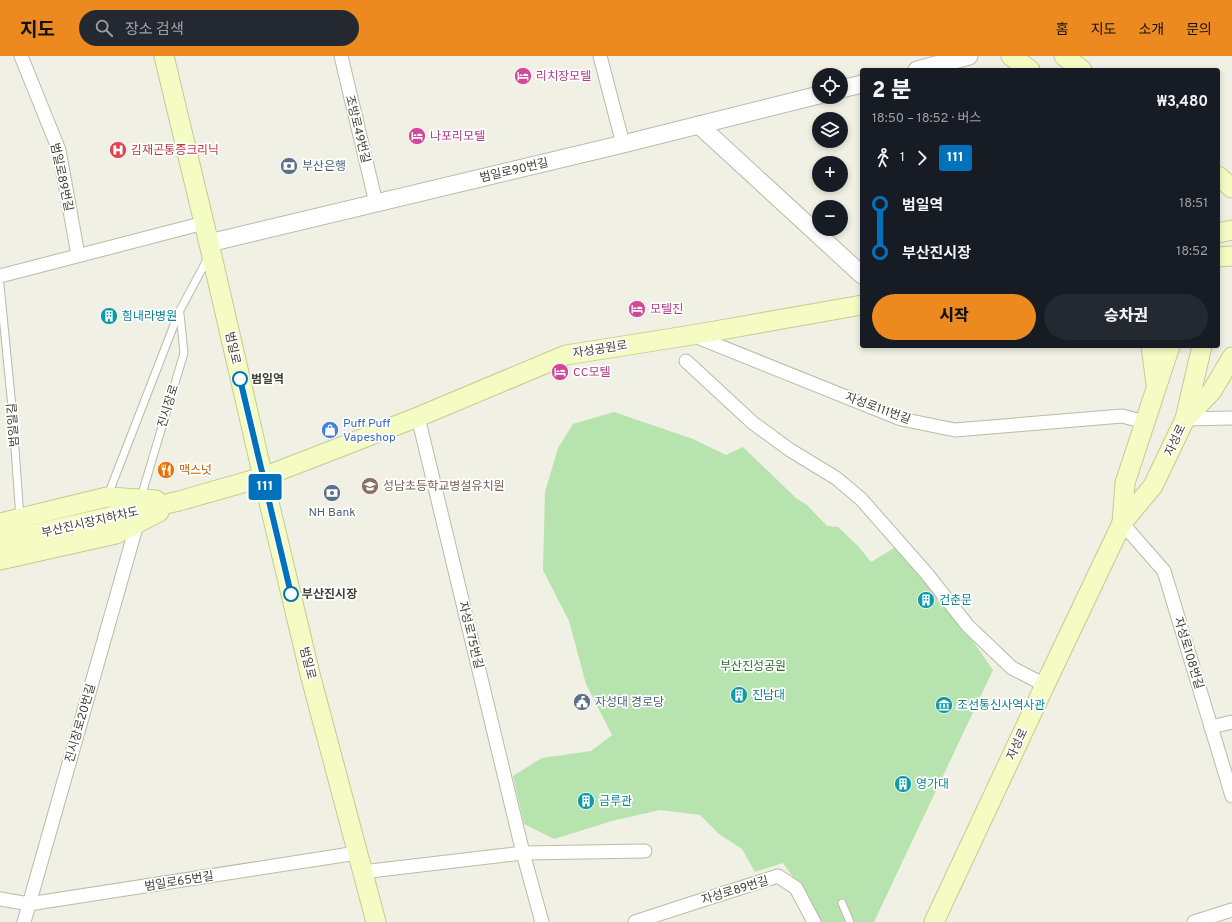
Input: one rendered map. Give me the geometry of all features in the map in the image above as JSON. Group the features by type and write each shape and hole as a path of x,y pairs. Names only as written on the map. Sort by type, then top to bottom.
{"main road":[{"name":"범일로","path":"164,56 310,674 376,922"},
{"path":"1011,56 1027,68"},
{"path":"1064,56 1079,68"},
{"path":"1220,178 1232,188"},
{"path":"1220,233 1232,230"},
{"name":"자성공원로","path":"263,477 418,417 566,355 692,335 860,305"},
{"path":"1150,348 1157,387"},
{"name":"자성로","path":"1122,523 1125,484 1169,348"},
{"name":"자성로","path":"934,922 1122,523 1153,486 1185,419 1202,348"},
{"path":"1185,419 1212,392 1232,357"},
{"path":"0,560 116,534 179,501 263,477"},
{"path":"0,523 107,497 179,501"},
{"name":"부산진시장지하차도","path":"0,542 179,501"}],"street":[{"name":"범일로89번길","path":"21,56 59,150 78,255"},
{"name":"조방로49번길","path":"341,56 376,203"},
{"path":"600,56 623,144"},
{"path":"924,68 969,56"},
{"path":"848,87 860,84"},
{"name":"범일로90번길","path":"210,247 376,203 699,126 812,97"},
{"path":"699,126 860,272"},
{"path":"0,276 204,223"},
{"name":"자성로111번길","path":"692,335 900,419 954,430 1122,416 1145,422"},
{"path":"686,361 759,428 790,450 836,478 861,499 927,574 968,626 1012,668 1045,685"},
{"name":"자성로75번길","path":"418,417 523,853 542,922"},
{"path":"1185,419 1232,418"},
{"name":"자성로108번길","path":"1122,523 1164,571 1232,796"},
{"name":"진시장로20번길","path":"24,922 137,524"},
{"path":"1211,727 1232,722"},
{"path":"362,872 523,853 645,851"},
{"name":"범일로65번길","path":"0,899 29,904 357,853"},
{"name":"자성로89번길","path":"635,922 778,876 796,888 814,922"},
{"path":"1194,922 1232,910"}],"lane":[{"path":"107,497 179,312 210,247"},
{"name":"범일일길","path":"0,285 12,407 20,518"},
{"name":"진시장로","path":"140,499 184,353 179,312"},
{"path":"842,903 850,922"}],"green space":[{"name":"부산진성공원","path":"614,412 693,439 726,455 743,447 796,498 807,505 827,526 838,527 858,546 871,562 899,545 951,610 993,670 874,922 822,922 783,863 755,872 742,849 719,834 700,815 660,810 612,821 554,839 524,824 513,776 542,758 591,751 612,735 586,684 569,621 543,570 545,492 558,448 573,424"}],"bus line":[{"name":"111","path":"240,379 291,594"}],"place":[{"name":"리치장모텔","path":"523,76"},
{"name":"나포리모텔","path":"417,136"},
{"name":"김재곤통증크리닉","path":"118,150"},
{"name":"부산은행","path":"289,166"},
{"name":"모텔진","path":"637,309"},
{"name":"힘내라병원","path":"109,316"},
{"name":"CC모텔","path":"560,372"},
{"name":"범일역","path":"240,379"},
{"name":"Puff Puff Vapeshop","path":"330,430"},
{"name":"맥스넛","path":"166,470"},
{"name":"성남초등학교병설유치원","path":"370,486"},
{"name":"NH Bank","path":"332,493"},
{"name":"부산진시장","path":"291,594"},
{"name":"건춘문","path":"926,600"},
{"name":"진남대","path":"739,695"},
{"name":"자성대 경로당","path":"582,702"},
{"name":"조선통신사역사관","path":"944,705"},
{"name":"영가대","path":"903,784"},
{"name":"금루관","path":"586,801"}]}
